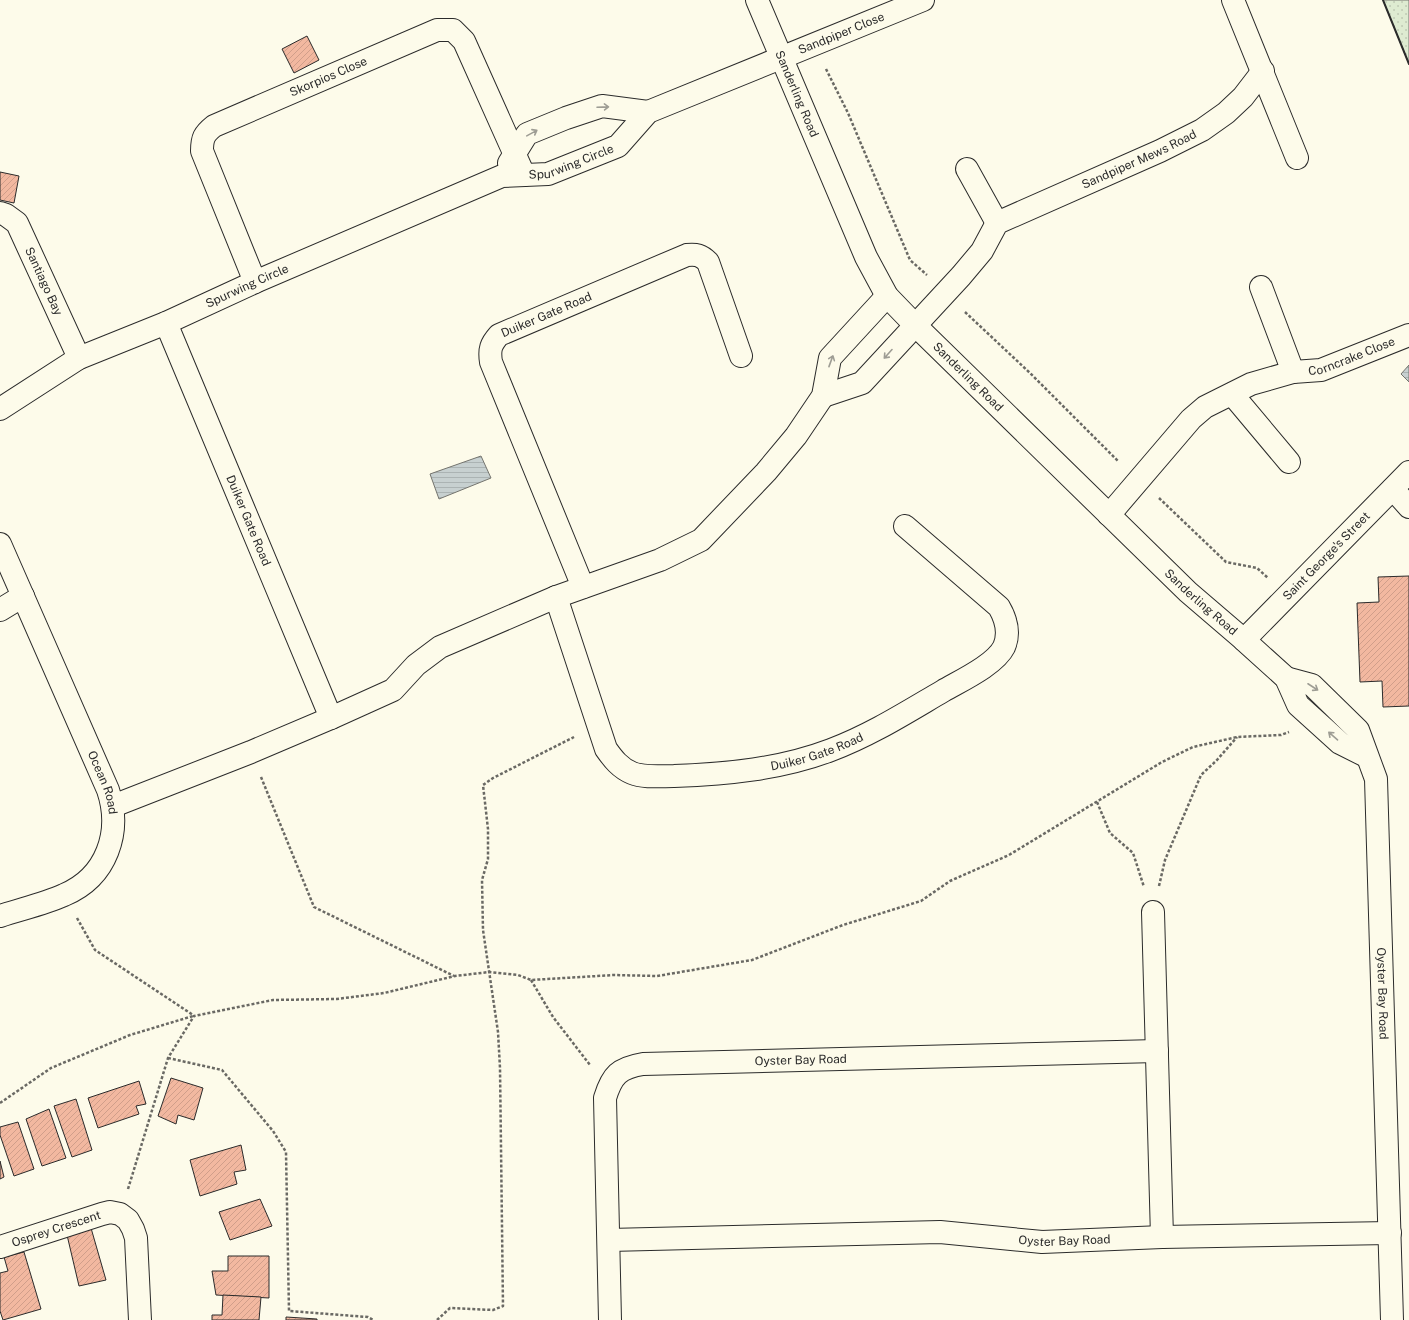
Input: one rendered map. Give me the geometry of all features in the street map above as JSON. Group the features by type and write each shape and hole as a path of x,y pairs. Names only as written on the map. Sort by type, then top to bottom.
{"street":[{"name":"Sanderling Road","path":"757,0 866,257 888,296 915,325 1188,592 1286,678"},
{"name":"Sandpiper Close","path":"781,58 923,0"},
{"path":"1233,0 1297,158"},
{"name":"Skorpios Close","path":"255,282 202,151 202,139 205,132 214,126 437,30 453,30 464,40 524,175"},
{"name":"Spurwing Circle","path":"0,409 79,358 166,323 255,282 502,176 548,174 618,146 648,112 781,58"},
{"name":"Sandpiper Mews Road","path":"997,223 1160,151 1202,130 1226,113 1243,97 1263,71"},
{"name":"Spurwing Circle","path":"502,176 527,134 566,118 602,106 648,112"},
{"path":"822,396 862,383 961,276 982,251 997,223 967,169"},
{"name":"Santiago Bay","path":"0,213 6,215 17,223 79,358"},
{"name":"Duiker Gate Road","path":"583,587 491,362 489,351 492,343 499,335 679,258 694,254 702,256 708,262 741,356"},
{"name":"Corncrake Close","path":"1261,287 1293,372"},
{"path":"113,806 251,752 393,690 416,666 440,646 556,597 660,560 701,540 771,466 796,436 822,396 830,358 888,296"},
{"name":"Duiker Gate Road","path":"166,323 331,718"},
{"name":"Corncrake Close","path":"1109,515 1191,419 1205,407 1251,384 1293,372 1321,370 1409,335"},
{"path":"1232,394 1289,462"},
{"name":"Saint George's Street","path":"1244,640 1409,472"},
{"path":"1393,489 1409,507"},
{"name":"Duiker Gate Road","path":"556,597 606,749 616,763 633,774 653,776 721,775 762,769 831,750 882,728 980,669 1004,647 1007,634 1005,618 999,607 992,599 905,526"},
{"name":"Ocean Road","path":"0,544 108,790 113,806 114,826 106,858 98,871 81,885 65,895 0,916"},
{"path":"0,610 23,596"},
{"path":"1286,678 1298,705 1340,743 1366,756"},
{"name":"Oyster Bay Road","path":"1286,678 1312,685 1358,730 1366,756 1376,779 1392,1320"},
{"path":"1153,912 1162,1237"},
{"name":"Oyster Bay Road","path":"609,1083 617,1073 629,1066 643,1064 1157,1051"},
{"path":"609,1083 605,1098 610,1320"},
{"name":"Osprey Crescent","path":"0,1247 102,1214 110,1212 120,1214"},
{"path":"120,1214 128,1220 136,1238 140,1320"},
{"name":"Oyster Bay Road","path":"609,1240 940,1232 1042,1242 1162,1237 1390,1233"}],"path":[{"path":"826,63 825,67 848,113 910,260 931,279"},
{"path":"964,311 1030,373 1125,468"},
{"path":"1154,494 1226,562 1257,568 1274,583"},
{"path":"0,1103 51,1068 130,1035 194,1016 273,1000 337,999 384,993 455,976 489,972 518,975 531,980 614,975 657,976 752,960 843,925 921,901 950,881 1009,855 1162,762 1193,747 1237,737 1281,735 1315,720"},
{"path":"437,1320 450,1308 492,1310 503,1306 500,1068 498,1032 489,972 483,916 482,880 488,859 488,829 483,785 493,778 598,725"},
{"path":"1153,912 1165,860 1201,774 1217,760 1237,737"},
{"path":"251,752 314,907 455,976"},
{"path":"1097,802 1110,832 1133,853 1153,912"},
{"path":"65,895 95,950 194,1016"},
{"path":"531,980 553,1018 586,1060 609,1083"},
{"path":"120,1214 168,1058 194,1016"},
{"path":"168,1058 222,1070 273,1131 286,1152 289,1311 368,1317 373,1320"}],"green space":[{"path":"1383,0 1409,0 1409,64"}],"shaded area":[{"path":"1409,365 1409,382 1401,374"},
{"path":"481,456 491,478 439,499 430,474"}],"building":[{"path":"307,36 319,60 294,73 282,49"},
{"path":"0,172 19,176 14,203 0,200"},
{"path":"1409,576 1409,706 1383,707 1382,681 1360,682 1357,603 1379,602 1378,577"},
{"path":"171,1078 203,1088 194,1120 178,1115 176,1124 158,1116"},
{"path":"139,1081 146,1104 136,1106 139,1114 98,1128 88,1098"},
{"path":"76,1099 92,1150 72,1157 54,1106"},
{"path":"49,1109 66,1158 42,1166 26,1119"},
{"path":"18,1122 34,1169 14,1176 0,1135 0,1127"},
{"path":"241,1145 246,1170 234,1172 237,1184 200,1196 190,1160"},
{"path":"0,1161 4,1177 0,1179"},
{"path":"260,1199 272,1226 230,1240 219,1212"},
{"path":"91,1228 106,1280 79,1286 67,1235"},
{"path":"24,1252 41,1309 3,1320 0,1311 0,1273 8,1271 4,1257"},
{"path":"228,1256 269,1256 269,1298 216,1295 212,1271 228,1271"},
{"path":"223,1295 261,1297 259,1320 212,1320 212,1315 222,1315"},
{"path":"286,1317 317,1319 317,1320 286,1320"}],"wall":[{"path":"1383,0 1409,64"}]}
